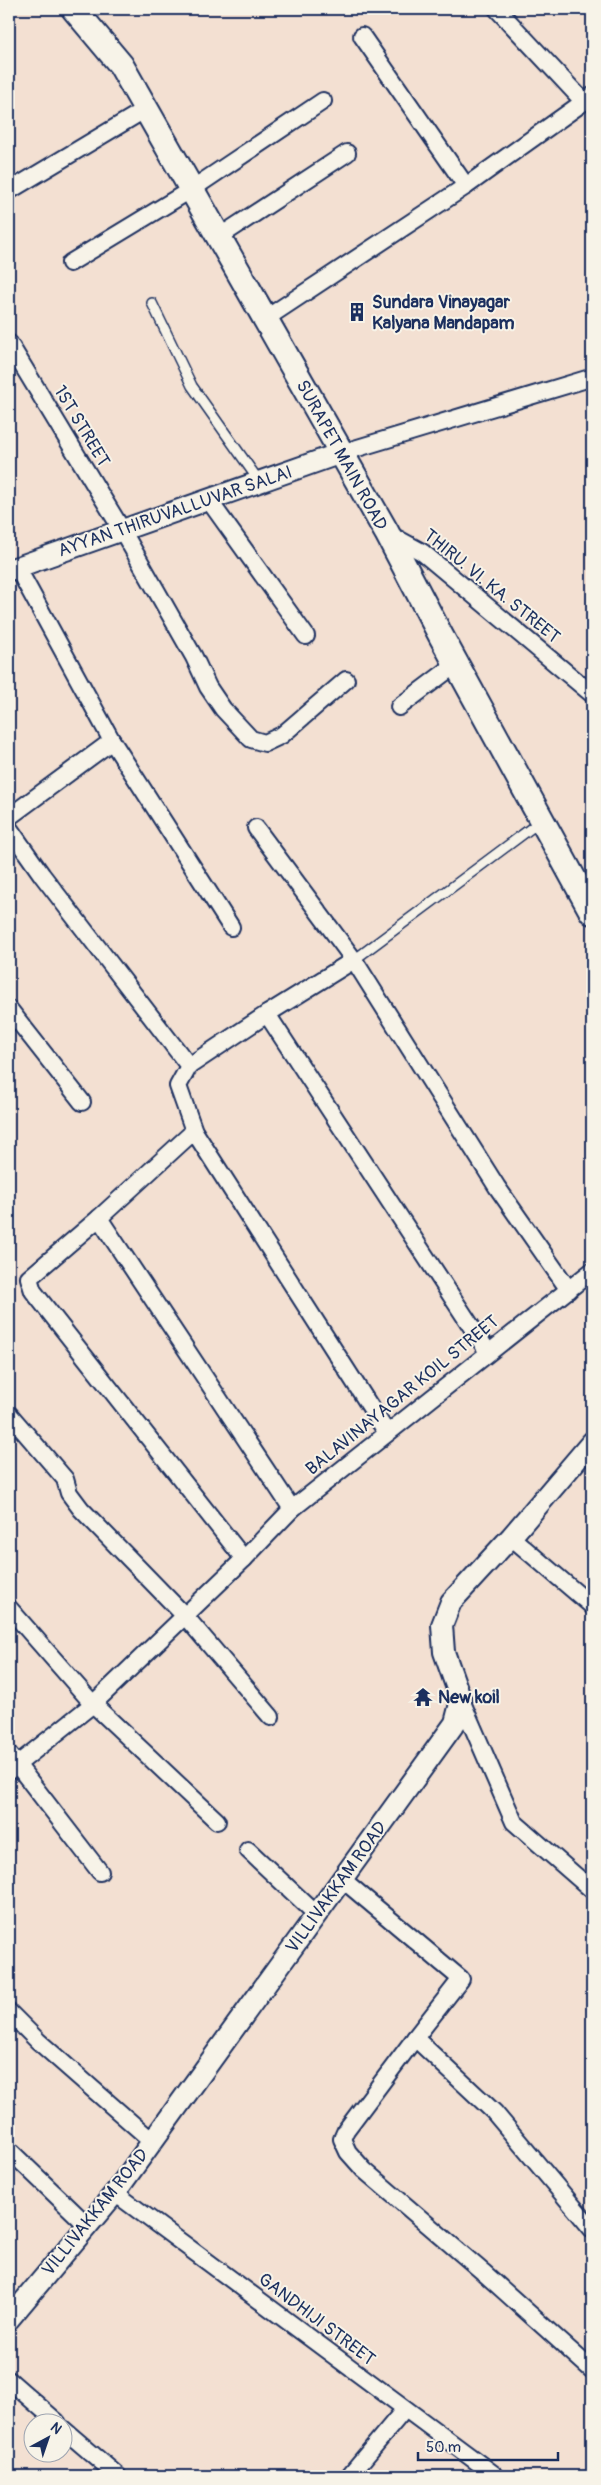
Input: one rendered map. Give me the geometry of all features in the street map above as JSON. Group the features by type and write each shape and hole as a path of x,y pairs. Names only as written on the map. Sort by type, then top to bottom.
{"main road":[{"name":"SURAPET MAIN ROAD","path":"74,9 121,65 387,533 456,664 592,912"}],"street":[{"path":"265,319 466,186 588,99 497,9"},
{"path":"362,36 466,186"},
{"path":"70,264 192,189 322,101"},
{"path":"9,191 146,109"},
{"path":"219,237 347,154"},
{"name":"1ST STREET","path":"9,343 122,530 194,657 208,687 223,709 251,739 264,743 282,735 346,680"},
{"path":"342,453 590,378"},
{"name":"AYYAN THIRUVALLUVAR SALAI","path":"13,569 342,453"},
{"path":"208,499 306,636"},
{"name":"THIRU. VI. KA. STREET","path":"387,533 422,552 592,694"},
{"path":"13,569 112,741 230,927"},
{"path":"399,708 456,664"},
{"path":"9,817 112,741"},
{"path":"9,828 42,875 189,1066"},
{"path":"256,828 354,960 496,1187 569,1290"},
{"path":"354,960 267,1014 189,1066 178,1086 194,1131 388,1433"},
{"path":"9,1009 82,1102"},
{"path":"267,1014 488,1352"},
{"path":"194,1131 99,1218 29,1278 33,1290 244,1559"},
{"path":"99,1218 292,1508"},
{"name":"BALAVINAYAGAR KOIL STREET","path":"11,1763 92,1704 244,1559 292,1508 592,1271"},
{"path":"9,1414 65,1480 69,1493 81,1509 185,1616 270,1717"},
{"path":"592,1442 511,1537 451,1602 442,1625 444,1652 461,1700 514,1822 592,1890"},
{"path":"511,1537 592,1606"},
{"path":"9,1608 92,1704 217,1820"},
{"name":"VILLIVAKKAM ROAD","path":"9,2319 115,2193 455,1723 461,1700"},
{"path":"11,1763 100,1872"},
{"path":"248,1850 316,1914"},
{"path":"342,1879 461,1979 346,2130 342,2139 348,2152 364,2170 483,2272 592,2370"},
{"path":"9,2012 152,2141"},
{"path":"415,2038 494,2112 592,2229"},
{"path":"9,2150 87,2225"},
{"name":"GANDHIJI STREET","path":"115,2193 496,2476"},
{"path":"9,2380 46,2412"},
{"path":"349,2476 405,2408"},
{"path":"72,2437 118,2476"}],"lane":[{"path":"152,303 192,386 260,482"},
{"path":"354,960 542,820"}],"place":[{"name":"Sundara Vinayagar Kalyana Mandapam","path":"357,312"},
{"name":"New koil","path":"423,1697"}]}
